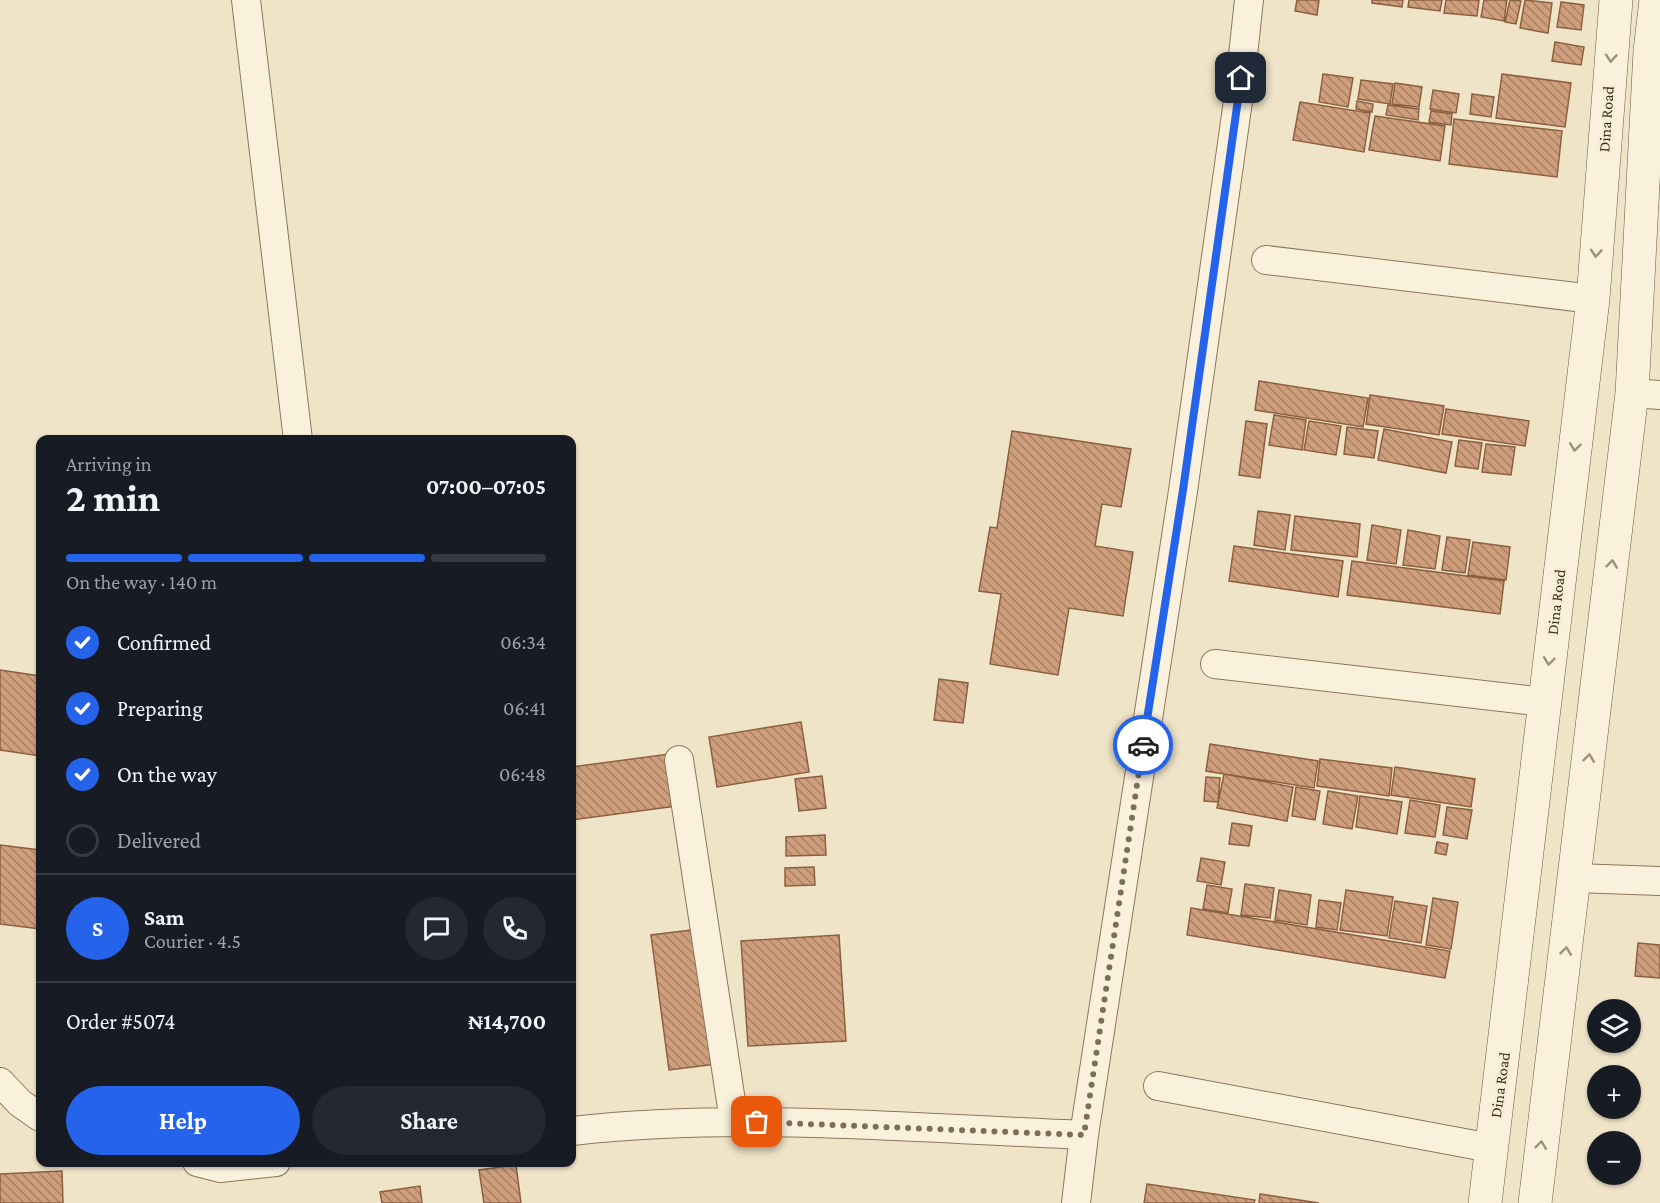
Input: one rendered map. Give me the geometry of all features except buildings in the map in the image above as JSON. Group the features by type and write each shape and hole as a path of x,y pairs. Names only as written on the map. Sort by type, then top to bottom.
{"street":[{"path":"246,0 297,435"},
{"path":"1076,1203 1084,1135 1187,467 1238,101 1249,0"},
{"name":"Dina Road","path":"1485,1203 1491,1148 1502,1084 1544,702 1593,299 1616,0"},
{"path":"1535,1203 1575,878 1646,394 1650,51 1656,0"},
{"path":"1266,260 1593,299"},
{"path":"1215,664 1544,702"},
{"path":"678,760 734,1121"},
{"path":"1575,878 1660,882"},
{"path":"0,1082 20,1103 36,1114"},
{"path":"1158,1086 1491,1148"},
{"path":"576,1131 618,1126 734,1121 1084,1135"}],"way so far":[{"path":"757,1122 1084,1135 1143,745"}],"route":[{"path":"1143,745 1183,490 1241,78"}]}
